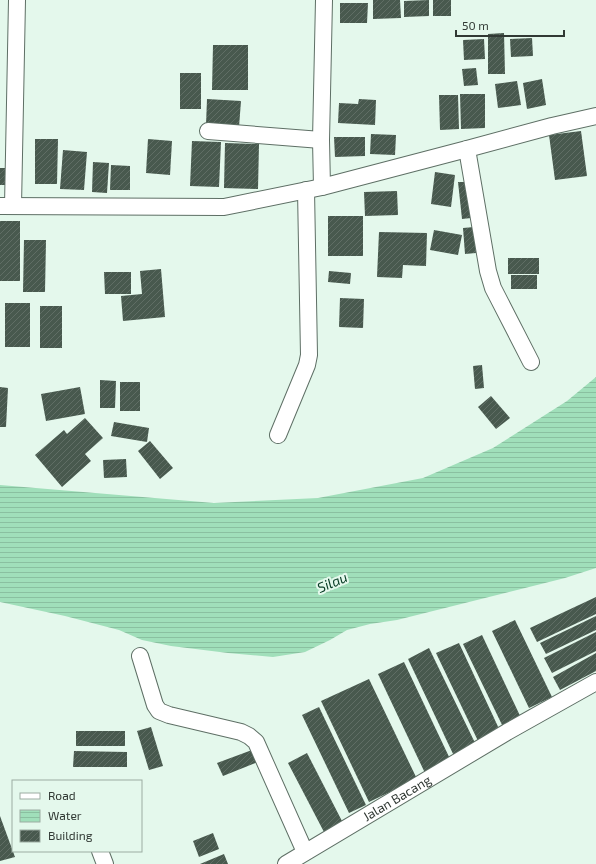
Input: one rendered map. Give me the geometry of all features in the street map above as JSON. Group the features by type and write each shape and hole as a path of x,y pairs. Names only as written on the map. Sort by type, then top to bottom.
{"street":[{"path":"17,0 6,206 224,207 322,187 552,126 596,116"},
{"path":"322,187 324,0"},
{"path":"208,131 322,140"},
{"path":"467,149 488,271 493,288 531,362"},
{"path":"278,435 310,355 306,190"},
{"path":"140,656 155,705 159,711 169,715 241,732 256,742 305,852"},
{"name":"Jalan Bacang","path":"286,864 507,732 596,682"},
{"path":"100,852 105,864"}],"water":[{"name":"Silau","path":"596,377 596,568 565,578 397,620 370,624 347,630 305,652 273,657 171,646 142,640 119,630 65,616 0,602 0,485 214,503 318,498 423,478 493,448 567,401"}],"building":[{"path":"373,0 400,0 401,18 373,19"},
{"path":"429,0 429,16 404,17 404,1"},
{"path":"433,0 451,0 451,16 433,16"},
{"path":"340,3 368,3 367,23 340,23"},
{"path":"504,33 505,74 488,74 488,34"},
{"path":"532,38 533,56 511,57 510,39"},
{"path":"484,39 485,59 464,60 463,40"},
{"path":"213,45 248,45 248,90 212,90"},
{"path":"476,68 478,85 464,86 462,69"},
{"path":"180,73 201,73 201,109 180,109"},
{"path":"542,79 546,105 527,109 523,83"},
{"path":"517,81 521,105 498,108 495,84"},
{"path":"460,94 485,94 485,128 461,129"},
{"path":"439,95 458,95 459,129 440,130"},
{"path":"207,99 241,101 239,127 206,125"},
{"path":"359,99 376,100 375,125 338,123 339,103 358,104"},
{"path":"581,131 587,176 555,180 549,135"},
{"path":"371,134 396,135 395,155 370,154"},
{"path":"334,137 365,137 365,156 335,157"},
{"path":"35,139 58,139 57,184 35,184"},
{"path":"148,139 172,141 170,175 146,173"},
{"path":"192,141 221,142 219,187 190,186"},
{"path":"225,143 259,144 258,189 224,188"},
{"path":"63,150 87,152 84,190 60,189"},
{"path":"93,162 109,163 107,193 92,192"},
{"path":"111,165 130,166 130,190 110,190"},
{"path":"0,168 9,168 9,185 0,185"},
{"path":"435,172 455,175 451,207 431,204"},
{"path":"458,182 468,182 471,218 462,219"},
{"path":"397,191 398,215 365,216 364,192"},
{"path":"328,216 363,216 363,256 328,256"},
{"path":"0,221 20,221 20,281 0,281"},
{"path":"474,227 476,253 465,254 463,228"},
{"path":"434,230 462,235 458,255 430,250"},
{"path":"379,232 427,233 426,266 403,265 402,278 377,277"},
{"path":"24,240 46,240 45,292 23,292"},
{"path":"508,258 539,258 539,274 508,274"},
{"path":"161,269 165,317 123,321 121,296 142,294 140,271"},
{"path":"329,271 351,273 350,284 328,282"},
{"path":"104,272 131,272 131,294 105,294"},
{"path":"511,275 537,275 537,289 511,289"},
{"path":"340,298 364,299 363,328 339,327"},
{"path":"5,303 30,303 30,347 5,347"},
{"path":"40,306 62,306 62,348 40,348"},
{"path":"482,365 484,388 475,389 473,366"},
{"path":"100,380 116,381 115,408 100,408"},
{"path":"120,382 140,382 140,411 120,411"},
{"path":"0,387 8,388 6,427 0,427"},
{"path":"80,387 85,414 46,421 41,394"},
{"path":"491,396 510,418 496,429 478,407"},
{"path":"85,418 103,438 85,454 91,461 62,487 35,455 64,430 67,434"},
{"path":"114,422 149,428 147,442 111,436"},
{"path":"150,441 173,468 160,479 138,451"},
{"path":"126,459 127,477 104,478 103,460"},
{"path":"596,597 596,614 537,642 530,628"},
{"path":"596,616 596,630 546,654 540,643"},
{"path":"515,620 552,697 529,708 492,631"},
{"path":"596,632 596,651 552,673 544,658"},
{"path":"482,635 522,720 504,729 463,644"},
{"path":"459,643 501,733 479,743 436,653"},
{"path":"429,648 477,747 455,758 408,659"},
{"path":"596,653 596,671 560,690 553,677"},
{"path":"404,662 451,761 425,773 378,674"},
{"path":"369,679 417,779 369,802 321,701"},
{"path":"319,707 366,805 349,813 302,715"},
{"path":"151,727 163,766 149,770 137,731"},
{"path":"76,731 125,731 125,746 76,746"},
{"path":"252,750 258,762 223,776 217,763"},
{"path":"74,751 127,752 127,767 73,767"},
{"path":"307,753 343,823 324,832 288,763"},
{"path":"0,816 15,857 0,861"},
{"path":"213,833 219,849 199,857 193,841"},
{"path":"224,854 228,864 200,864"}]}
